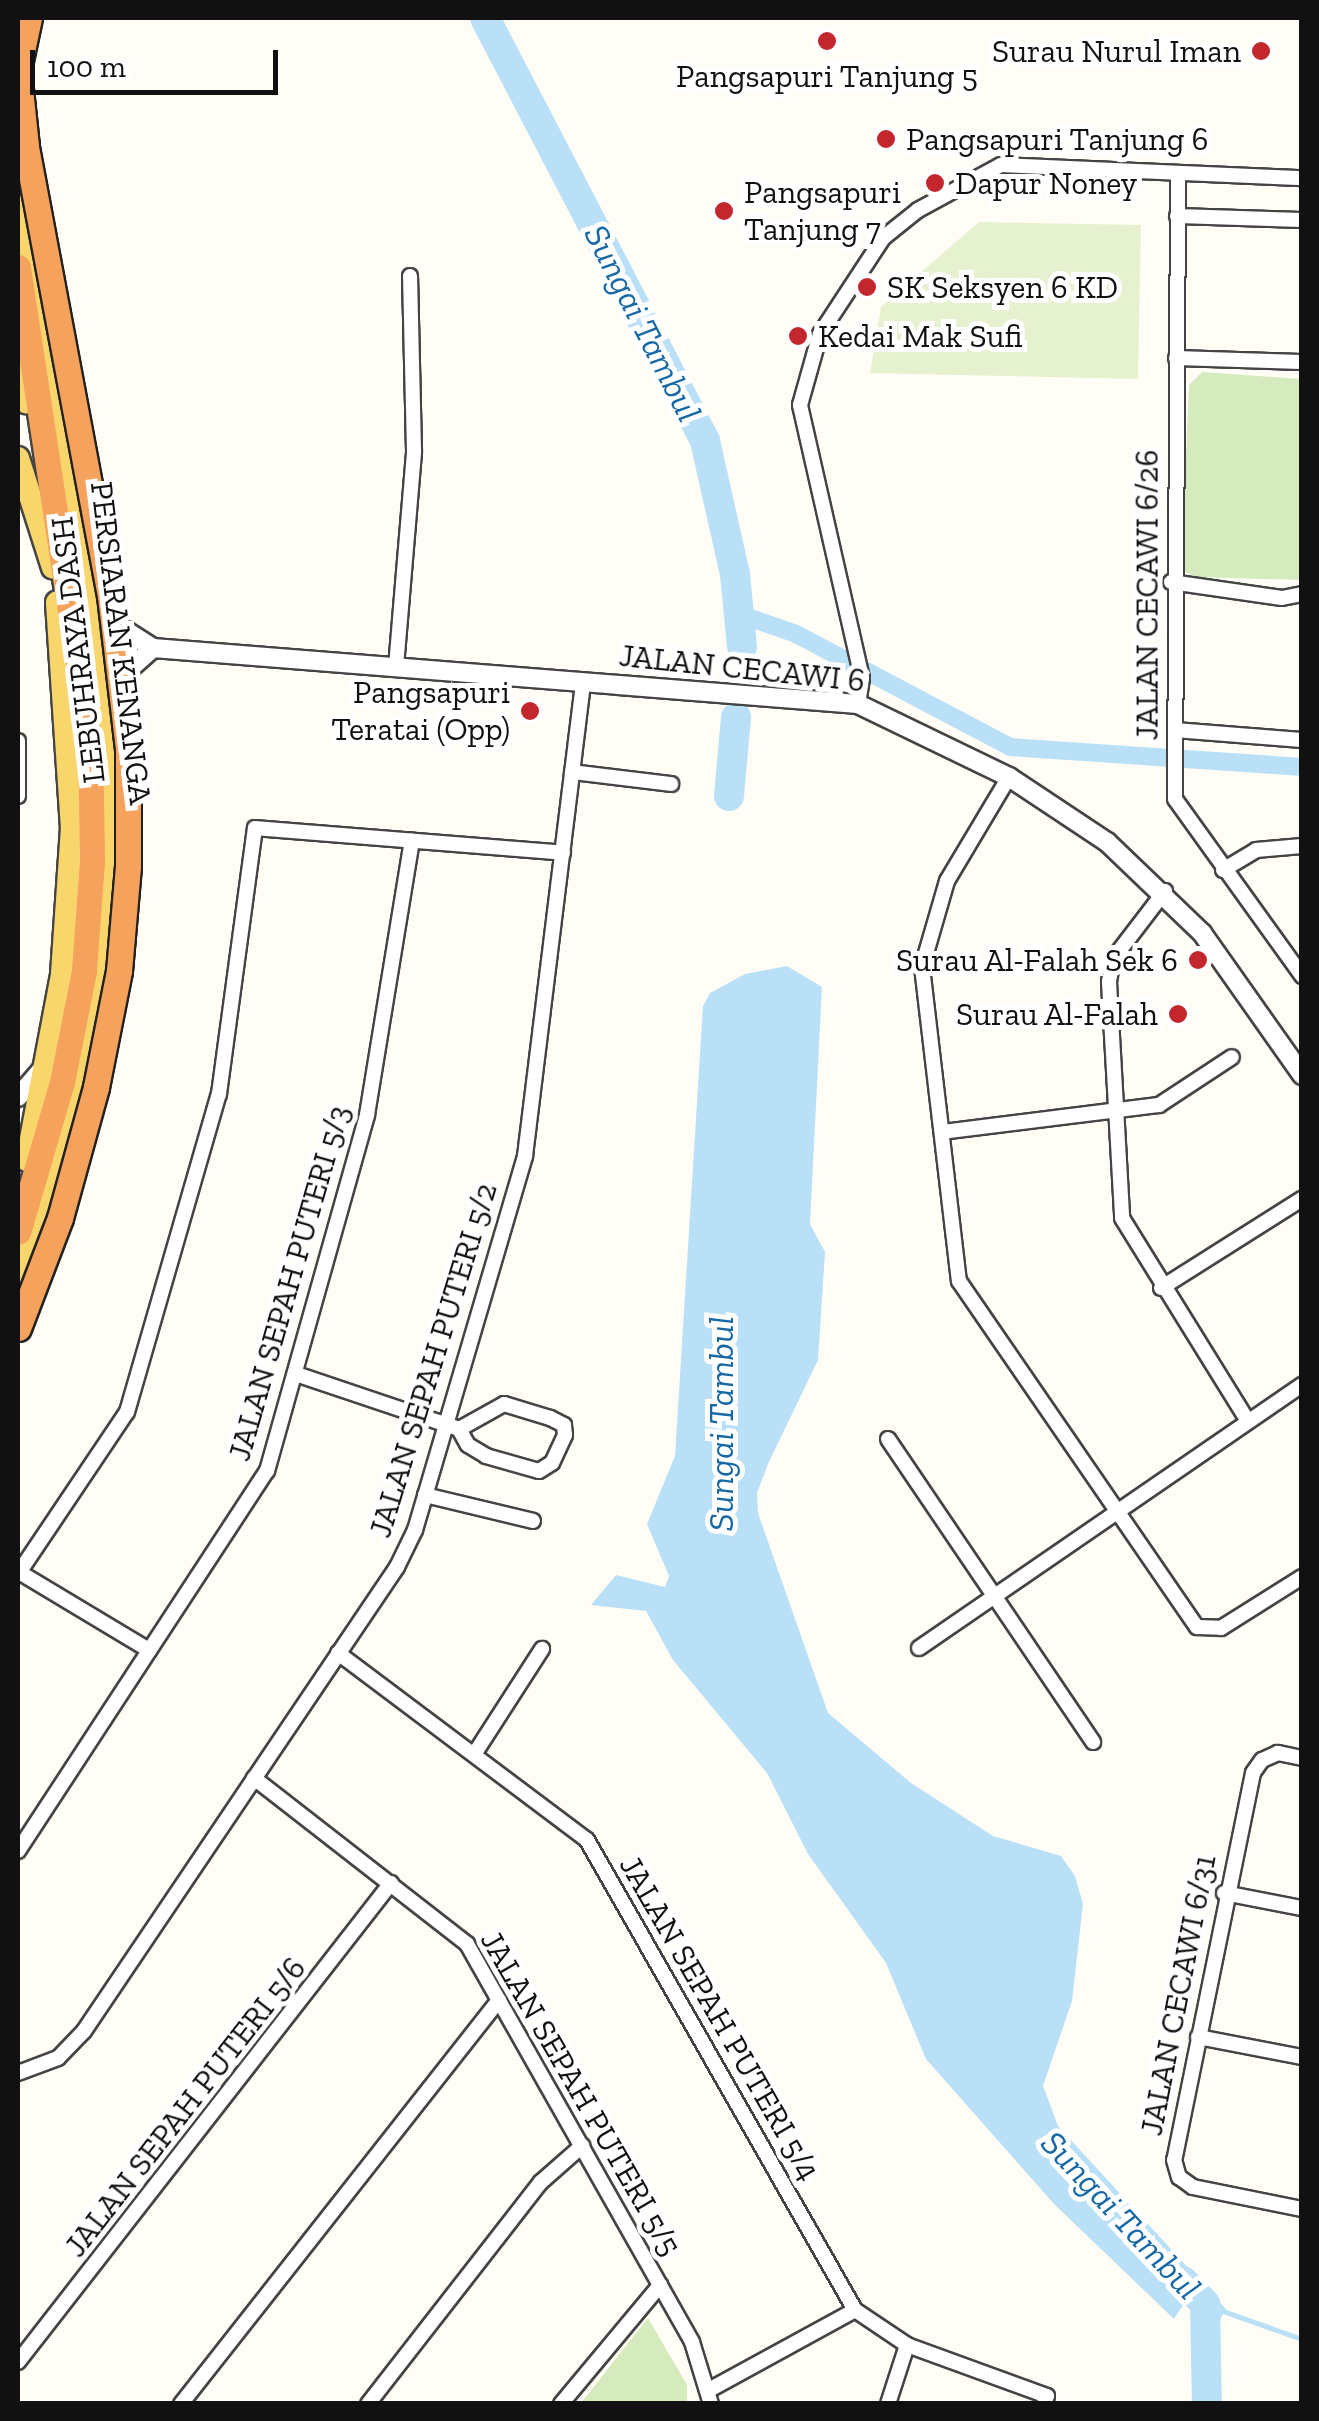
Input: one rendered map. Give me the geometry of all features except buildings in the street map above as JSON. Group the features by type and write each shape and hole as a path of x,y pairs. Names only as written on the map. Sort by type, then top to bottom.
{"highway":[{"name":"LEBUHRAYA DASH","path":"18,1328 60,1218 96,1087 119,971 128,866 128,749 110,596 26,146 18,70 29,18"},
{"name":"LEBUHRAYA DASH","path":"18,267 90,742 92,860 84,971 66,1064 18,1232"}],"main road":[{"name":"PERSIARAN KENANGA","path":"18,189 85,591 104,725 110,824 101,959 68,1134 18,1278"},
{"name":"PERSIARAN KENANGA","path":"18,1192 50,1054 72,829 67,694 52,568 19,360"},
{"path":"18,458 52,568"}],"street":[{"path":"858,704 861,671 800,406 820,334 858,268 918,210 1001,165 1302,178"},
{"name":"JALAN CECAWI 6/26","path":"1178,173 1171,582 1178,808 1302,976"},
{"path":"1177,216 1302,220"},
{"path":"396,667 414,450 410,276"},
{"path":"1176,358 1302,362"},
{"path":"1171,582 1282,598 1302,594"},
{"path":"85,591 114,624 153,648 119,674 104,725"},
{"name":"JALAN CECAWI 6","path":"153,648 858,704 1009,777 1165,891 1222,958 1302,1075"},
{"name":"JALAN SEPAH PUTERI 5/2","path":"18,2073 58,2058 84,2031 396,1566 453,1427 525,1156 582,682"},
{"path":"1175,730 1302,740"},
{"path":"18,741 18,796"},
{"path":"572,772 671,784"},
{"path":"1009,777 946,881 922,967 959,1281 1114,1514 1197,1626 1221,1628 1302,1577"},
{"path":"149,1650 18,1572 126,1412 220,1094 255,828 563,853"},
{"name":"JALAN SEPAH PUTERI 5/3","path":"18,1851 253,1498 296,1374 367,1115 412,841"},
{"path":"1223,870 1256,850 1302,846"},
{"path":"1165,891 1113,959 1122,1218 1161,1288 1248,1422"},
{"path":"18,1097 50,1054"},
{"path":"942,1132 1116,1114 1183,1095 1232,1057"},
{"path":"1161,1288 1302,1199"},
{"path":"296,1374 453,1427 468,1445 486,1456 539,1471 552,1462 566,1435 564,1426 550,1418 504,1404 453,1427"},
{"path":"920,1648 1302,1385"},
{"path":"888,1439 1093,1742"},
{"path":"425,1494 533,1521"},
{"path":"475,1753 542,1649"},
{"name":"JALAN SEPAH PUTERI 5/4","path":"338,1653 586,1840 854,2310 907,2345 1045,2400"},
{"name":"JALAN CECAWI 6/31","path":"1302,1758 1278,1753 1262,1760 1224,1893 1174,2160 1179,2177 1193,2187 1302,2210"},
{"name":"JALAN SEPAH PUTERI 5/5","path":"254,1778 467,1944 660,2285 710,2397"},
{"name":"JALAN SEPAH PUTERI 5/6","path":"18,2362 392,1883"},
{"path":"1224,1893 1302,1908"},
{"path":"181,2404 499,2000"},
{"path":"1198,2037 1302,2057"},
{"path":"368,2404 541,2182 582,2146"},
{"path":"561,2404 660,2285"},
{"path":"710,2397 854,2310"},
{"path":"888,2404 907,2345"}],"green space":[{"path":"979,222 1141,225 1138,379 870,373 881,307"},
{"path":"1202,372 1301,379 1301,580 1197,577 1181,570 1189,385"},
{"path":"648,2318 687,2385 687,2403 581,2403"}],"water":[{"path":"787,966 822,987 810,1224 825,1252 818,1360 768,1464 757,1493 758,1513 828,1713 911,1783 993,1836 1061,1856 1075,1876 1083,1904 1072,2001 1043,2086 1058,2126 1226,2309 1220,2320 1187,2299 1174,2319 1054,2204 926,2059 886,1963 808,1854 767,1773 673,1660 646,1611 591,1605 616,1575 665,1587 669,1576 647,1524 675,1456 703,1006 710,993 745,974"}],"waterway":[{"name":"Sungai Tambul","path":"485,18 705,441 735,574 742,647"},
{"path":"739,614 796,634 1010,747 1302,767"},
{"name":"Sungai Tambul","path":"729,796 736,717"},
{"name":"Sungai Tambul","path":"1183,2281 1205,2304 1207,2404"},
{"path":"1220,2310 1302,2339"}],"place":[{"name":"Pangsapuri Tanjung 5","path":"827,41"},
{"name":"Surau Nurul Iman","path":"1261,51"},
{"name":"Pangsapuri Tanjung 6","path":"886,139"},
{"name":"Dapur Noney","path":"935,183"},
{"name":"Pangsapuri Tanjung 7","path":"724,211"},
{"name":"SK Seksyen 6 KD","path":"867,287"},
{"name":"Kedai Mak Sufi","path":"798,336"},
{"name":"Pangsapuri Teratai (Opp)","path":"530,711"},
{"name":"Surau Al-Falah Sek 6","path":"1198,960"},
{"name":"Surau Al-Falah","path":"1178,1014"}]}
